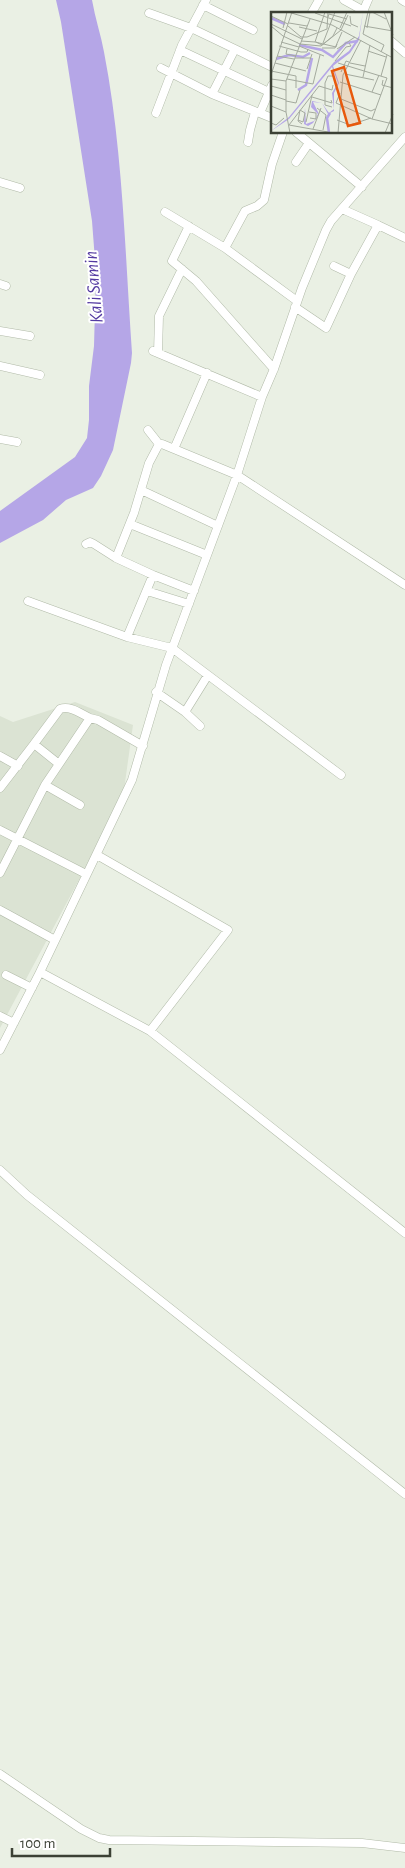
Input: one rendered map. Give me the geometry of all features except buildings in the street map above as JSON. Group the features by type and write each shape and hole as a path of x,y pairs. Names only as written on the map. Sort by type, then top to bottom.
{"street":[{"path":"312,12 319,0"},
{"path":"344,0 363,12 368,0"},
{"path":"156,113 180,50 204,3 253,30"},
{"path":"149,13 191,28 271,67"},
{"path":"392,43 405,53"},
{"path":"212,94 235,49"},
{"path":"180,50 223,71 271,88 250,130 248,142"},
{"path":"161,68 212,94 271,118"},
{"path":"225,248 244,210 257,206 264,200 272,164 282,134"},
{"path":"298,134 362,187"},
{"path":"0,1050 40,972 132,780 143,746 156,692 237,474 262,397 274,369 296,304 326,230 405,137"},
{"path":"296,162 309,144"},
{"path":"0,182 20,188"},
{"path":"342,209 405,238"},
{"path":"165,212 225,248 325,328 351,274 378,225"},
{"path":"189,226 169,259 202,287 274,369"},
{"path":"334,266 351,274"},
{"path":"182,269 160,312 156,352 262,397"},
{"path":"0,332 30,336"},
{"path":"0,366 40,375"},
{"path":"174,449 208,374"},
{"path":"148,430 158,444 237,474 405,585"},
{"path":"0,439 17,442"},
{"path":"116,558 130,524 149,463 158,444"},
{"path":"141,490 218,526"},
{"path":"130,524 207,556"},
{"path":"86,544 90,542 116,558 153,575 194,590"},
{"path":"127,637 153,575"},
{"path":"147,591 188,604"},
{"path":"28,602 127,637 172,648 341,775"},
{"path":"185,712 208,675"},
{"path":"156,692 185,712 200,726"},
{"path":"0,788 60,709 64,707 98,720 143,746"},
{"path":"0,874 45,786 90,718"},
{"path":"34,744 59,764"},
{"path":"0,756 18,766"},
{"path":"45,786 80,805"},
{"path":"0,830 86,874"},
{"path":"96,855 228,930 150,1031"},
{"path":"0,910 55,940"},
{"path":"40,972 150,1031 405,1233"},
{"path":"6,975 32,988"},
{"path":"0,1016 14,1023"},
{"path":"0,1170 27,1195 405,1494"},
{"path":"0,1774 81,1830 109,1840 362,1843 405,1848"}],"shaded area":[{"path":"56,0 92,0 103,46 119,164 132,353 131,363 113,450 93,488 66,500 43,520 0,543 0,511 75,457 87,438 89,420 89,386 94,346 96,273 92,221"},
{"path":"75,702 133,725 123,797 0,1028 0,716 13,722"}],"water label":[{"name":"Kali Samin","path":"94,287"}]}
